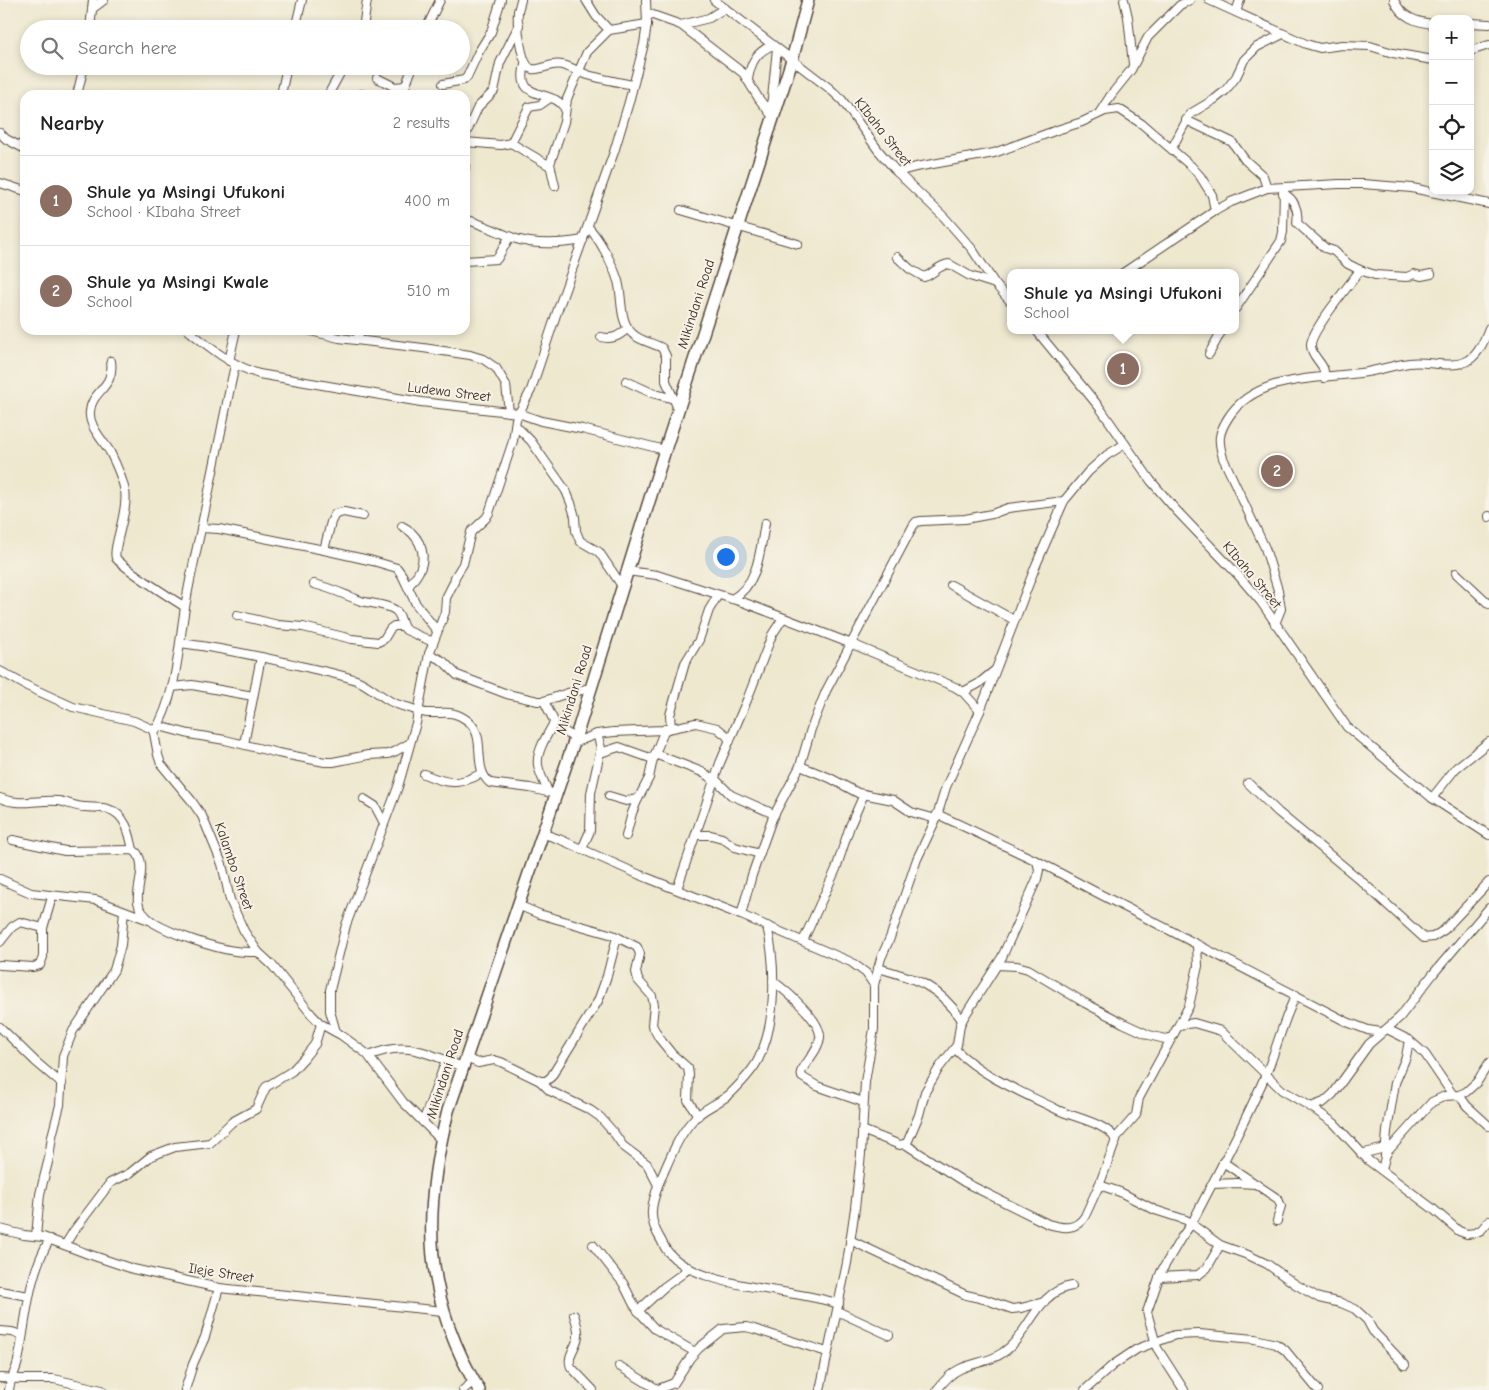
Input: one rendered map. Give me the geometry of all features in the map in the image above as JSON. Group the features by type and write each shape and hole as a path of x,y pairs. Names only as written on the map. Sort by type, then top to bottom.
{"highway":[{"name":"Mikindani Road","path":"477,1386 465,1366 443,1311 434,1270 431,1211 441,1140 448,1111 464,1063 544,834 552,793 574,741 665,450 676,404 738,226 771,114 792,60 808,0"}],"street":[{"path":"91,20 93,0"},
{"path":"92,9 104,0"},
{"path":"297,20 302,0"},
{"path":"364,20 367,0"},
{"path":"430,20 440,0"},
{"path":"470,71 478,53 491,32 501,0"},
{"path":"521,0 518,10 525,64 523,77 528,88 533,92 558,101 565,108"},
{"path":"586,0 609,30"},
{"path":"336,1032 330,1011 330,990 346,925 398,787 416,723 429,654 445,612 446,598 464,559 469,536 489,513 513,441 518,413 531,390 614,152 633,86 647,24 646,0"},
{"name":"KIbaha Street","path":"714,0 842,100 878,150 897,172 944,217 972,249 995,284 1007,298"},
{"path":"1124,0 1128,17 1133,64"},
{"path":"1100,112 1131,70 1146,41 1154,31 1180,5 1190,0"},
{"path":"1208,0 1316,47 1326,48 1342,44 1370,46 1393,54 1429,59"},
{"path":"1236,12 1240,0"},
{"path":"1394,0 1405,15 1415,21 1429,23"},
{"path":"681,25 709,18 725,8"},
{"path":"647,12 681,25 743,72 759,99 771,114"},
{"path":"1474,23 1489,24"},
{"path":"470,125 478,107 494,91 500,63 519,24"},
{"path":"555,186 550,166 564,122 565,108 587,52 609,30 647,24"},
{"path":"1172,148 1192,112 1215,99 1224,91 1236,76 1244,60 1257,46 1283,34"},
{"path":"1474,50 1489,45"},
{"path":"748,79 750,66 754,58 760,52 775,47 771,114"},
{"path":"525,64 536,69 559,64 633,86"},
{"path":"77,90 82,75"},
{"path":"282,90 285,75"},
{"path":"331,90 339,75"},
{"path":"404,90 409,75"},
{"path":"443,84 464,80 468,75"},
{"path":"377,78 395,88 405,86"},
{"path":"510,143 529,107 540,105 550,98"},
{"path":"897,172 994,153 1082,122 1100,112 1109,109 1123,110 1172,148 1200,176 1212,195 1215,211"},
{"path":"1186,120 1232,142 1245,160 1263,176 1267,188"},
{"path":"0,133 6,139 20,146"},
{"path":"470,142 501,145 510,143 550,166"},
{"path":"0,182 20,189"},
{"path":"1129,269 1215,211 1231,202 1267,188 1284,190 1339,184 1373,184 1412,188 1489,204"},
{"path":"1284,190 1294,202 1298,219 1297,223 1325,248 1334,251 1348,264 1375,275 1407,277 1414,274 1421,276 1431,274"},
{"path":"1239,304 1281,241 1284,190"},
{"path":"681,210 798,244"},
{"path":"470,220 510,236 529,241 558,244 584,240"},
{"path":"588,227 614,271 621,295 622,313 628,328 634,335 664,350 666,356 666,381 676,404"},
{"path":"470,261 497,259 510,236"},
{"path":"897,257 910,269 924,277 933,273 938,267 949,264 970,276 995,284"},
{"path":"1324,378 1324,368 1312,350 1311,339 1324,318 1360,270"},
{"path":"601,337 615,338 628,328"},
{"path":"1482,345 1489,328"},
{"name":"KIbaha Street","path":"1043,334 1100,408 1151,481 1262,602 1275,624 1347,728 1432,798 1489,835"},
{"path":"1209,354 1220,334"},
{"name":"Ludewa Street","path":"195,335 232,363 259,374 421,402 518,413 541,421 582,428 665,450"},
{"path":"157,729 168,704 172,687 180,643 181,623 201,528 232,363 235,335"},
{"path":"330,335 423,348 482,359 496,368 506,385 509,412"},
{"path":"357,340 358,335"},
{"path":"1275,624 1281,608 1278,590 1265,548 1222,458 1219,438 1222,428 1236,408 1250,397 1269,387 1283,383 1362,373 1410,363 1441,364 1470,360 1489,339"},
{"path":"111,361 112,374 94,400 90,419 109,451 119,472 126,494 126,503 117,544 117,560 184,607"},
{"path":"626,381 676,404"},
{"path":"516,426 531,441 566,491 571,503 576,531 580,541 599,552 622,586"},
{"path":"820,1390 850,1240 860,1160 863,1102 874,1029 874,984 878,968 917,859 937,817 946,787 980,712 1014,620 1064,501 1088,472 1107,455 1125,444"},
{"path":"740,915 774,814 800,766 826,691 916,522 964,519 992,514 1008,508 1064,501"},
{"path":"324,550 335,514 344,512 363,516"},
{"path":"732,599 743,592 755,570 760,557 765,523"},
{"path":"402,526 416,536 421,551 422,566 408,587"},
{"path":"201,528 324,550 397,568 416,604 437,631"},
{"path":"627,571 657,575 732,599 852,644 963,692 980,712"},
{"path":"1456,573 1489,604"},
{"path":"314,584 336,590 362,601 390,607 399,614 402,626 406,630 433,642"},
{"path":"951,586 1014,620"},
{"path":"626,836 638,798 649,778 654,757 668,728 685,663 699,640 709,610 718,595"},
{"path":"237,615 273,624 303,627 340,636 378,642 384,639 394,626 402,626"},
{"path":"677,889 714,779 772,635 783,618"},
{"path":"180,643 261,657 356,680 387,699 418,710 427,713 452,713 470,723 478,738 482,773 490,783 515,785 552,793"},
{"path":"429,654 443,661 456,675 508,694 544,701 591,688"},
{"path":"244,744 261,657"},
{"path":"963,692 983,681 996,669"},
{"path":"0,671 27,686 73,706 157,729 244,744 278,753 333,762 368,755 388,754 410,743"},
{"path":"172,687 192,684 253,696"},
{"path":"544,701 554,723 574,741 597,734 699,724 717,728 730,741"},
{"path":"552,793 538,766 538,760 554,723"},
{"name":"Kalambo Street","path":"157,729 158,755 161,764 202,816 222,864 230,900 244,931 258,952 272,965 321,1024 353,1043 369,1056 403,1102 441,1140"},
{"path":"582,849 590,831 591,793 600,753 600,743 597,734"},
{"path":"1432,798 1456,768 1488,741"},
{"path":"600,753 619,747 702,772 714,779 731,795 774,814"},
{"path":"800,766 864,794 893,800 911,812 937,817 1037,861 1347,1022 1368,1030 1384,1031 1409,1040 1425,1054 1456,1095 1489,1126"},
{"path":"424,774 443,782 451,783 474,778 482,773"},
{"path":"1248,783 1278,812 1360,880 1424,938 1431,938 1444,930 1489,882"},
{"path":"803,941 836,870 852,820 864,794"},
{"path":"609,796 626,801 638,798"},
{"path":"0,798 25,803 60,801 82,807 107,808 122,819 131,839 133,850"},
{"path":"364,800 376,806 384,823"},
{"path":"544,834 803,941 858,966 874,984"},
{"path":"696,835 711,835 722,838 735,847 760,854"},
{"path":"13,840 64,851 133,850 138,853 141,862 138,901 140,910 151,920"},
{"path":"906,1144 916,1123 925,1092 943,1062 956,1049 962,1020 997,965 1037,879 1039,870 1037,861"},
{"path":"0,879 26,891 52,896 96,900 151,920 213,946 236,951 258,952"},
{"path":"0,965 33,967 40,965 43,957 43,928 52,896"},
{"path":"518,905 539,914 618,937 639,949 640,957 636,972 638,980 649,991 654,1000 652,1025 659,1038 672,1054 688,1068 690,1075 688,1100 698,1116"},
{"path":"1311,1107 1324,1102 1333,1094 1363,1051 1400,1017 1433,974 1489,908"},
{"path":"36,1236 40,1194 60,1105 61,1064 73,1031 114,970 121,945 124,911"},
{"path":"0,942 12,927 20,922 43,928"},
{"path":"767,926 772,946 773,981 770,1024 766,1041 757,1062 725,1099 698,1116 684,1130 658,1185 652,1212 656,1232 668,1253 688,1267 710,1276 762,1290 828,1300 889,1335"},
{"path":"540,1081 546,1081 551,1078 594,1011 607,976 618,937"},
{"path":"862,1130 893,1143 906,1144 964,1182 1048,1224 1072,1227 1080,1223 1100,1185 1114,1150 1115,1139 1136,1115 1139,1098 1189,1006 1198,966 1197,945"},
{"path":"997,965 1017,966 1028,970 1124,1023 1149,1034 1170,1038"},
{"path":"878,968 908,977 933,989 940,994 962,1020"},
{"path":"773,981 783,988 805,1010 819,1030 819,1042 801,1072 802,1078 817,1086 863,1102"},
{"path":"1184,1390 1154,1343 1147,1311 1160,1277 1181,1238 1192,1223 1244,1122 1266,1074 1296,995"},
{"path":"1179,1025 1194,1023 1221,1031 1282,1090 1311,1107 1338,1127 1361,1154 1459,1231 1467,1234 1476,1233 1489,1221"},
{"path":"65,1245 110,1183 133,1171 151,1156 175,1147 210,1143 232,1122 256,1109 266,1088 292,1071 315,1044 321,1024"},
{"path":"0,1026 36,1062 62,1084"},
{"path":"1382,1170 1395,1083 1406,1057 1409,1040"},
{"path":"369,1056 384,1049 404,1047 418,1050 446,1061 478,1063 494,1060 500,1062 540,1081 550,1091 590,1110 600,1117 622,1146 646,1164 658,1185"},
{"path":"956,1049 965,1059 1006,1084 1058,1110 1107,1130 1115,1139"},
{"path":"423,1122 446,1061"},
{"path":"1385,1157 1406,1130 1432,1102 1439,1098 1466,1092 1477,1082 1489,1063"},
{"path":"1361,1154 1385,1148"},
{"path":"1223,1162 1272,1194 1280,1202 1281,1206 1277,1220"},
{"path":"1212,1184 1256,1184"},
{"path":"1100,1185 1120,1192 1155,1210 1192,1223 1220,1245 1268,1264 1295,1284 1319,1298 1341,1303 1356,1310 1362,1314 1405,1365"},
{"name":"Ileje Street","path":"0,1230 50,1240 133,1269 219,1288 443,1311"},
{"path":"9,1390 11,1379 18,1365 29,1296 38,1261 50,1240"},
{"path":"850,1240 966,1295 1012,1309 1044,1302"},
{"path":"593,1245 623,1283 638,1311 655,1329 696,1352"},
{"path":"1160,1277 1201,1274 1207,1268 1220,1245"},
{"path":"638,1311 688,1267"},
{"path":"937,1390 943,1382 960,1369 996,1357 1010,1347 1053,1293 1062,1288 1072,1286"},
{"path":"185,1390 193,1364 205,1338 219,1288"},
{"path":"0,1291 29,1296"},
{"path":"574,1316 578,1338 569,1358 569,1363 593,1390"},
{"path":"619,1366 656,1390 668,1386 674,1383 696,1352 712,1336 723,1329 734,1327 754,1329 827,1352"},
{"path":"0,1332 12,1332 22,1335"},
{"path":"1085,1390 1131,1352 1169,1337 1186,1334 1255,1339 1274,1343 1285,1350 1318,1390"},
{"path":"0,1378 54,1379 102,1390"},
{"path":"463,1390 477,1386"}],"place":[{"name":"Shule ya Msingi Ufukoni","path":"1123,369"},
{"name":"Shule ya Msingi Kwale","path":"1277,471"}]}
